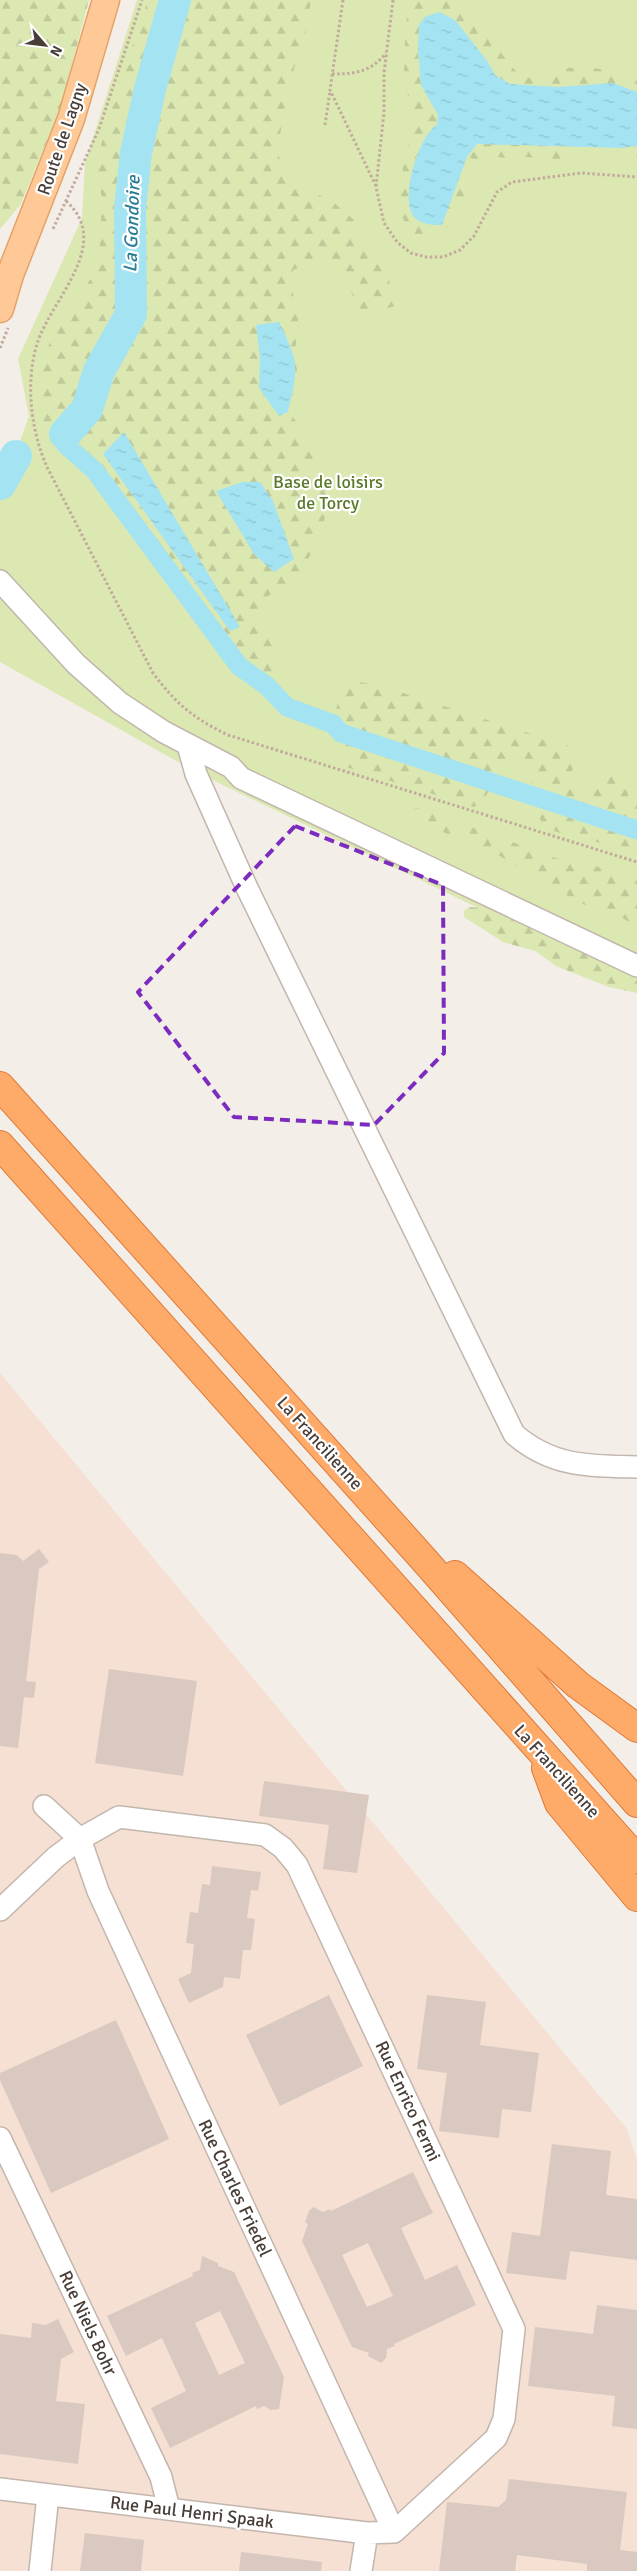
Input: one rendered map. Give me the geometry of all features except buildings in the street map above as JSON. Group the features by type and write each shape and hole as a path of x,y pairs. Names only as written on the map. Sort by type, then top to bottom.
{"highway":[{"name":"La Francilienne","path":"0,1086 426,1562 637,1803"},
{"name":"La Francilienne","path":"0,1144 637,1859"},
{"path":"426,1562 459,1577 578,1685 637,1728"},
{"path":"542,1754 560,1803 637,1897"}],"main road":[{"name":"Route de Lagny","path":"0,309 5,285 71,119 106,0"}],"lane":[{"path":"2,580 76,664 120,703 188,745 231,767 246,769 637,955"},
{"path":"188,745 196,774 247,888 514,1434 531,1448 560,1461 594,1466 637,1467"},
{"path":"231,767 241,778 637,966"},
{"path":"0,1910 56,1857 80,1839 44,1806"},
{"name":"Rue Enrico Fermi","path":"80,1839 119,1817 265,1835 283,1848 297,1866 504,2307 514,2330 504,2419 496,2438 394,2532"},
{"name":"Rue Charles Friedel","path":"80,1839 98,1891 394,2532"},
{"name":"Rue Niels Bohr","path":"0,2138 161,2477 169,2509"},
{"name":"Rue Paul Henri Spaak","path":"0,2489 337,2530 367,2533 394,2532"},
{"path":"40,2571 48,2495"},
{"path":"361,2571 367,2533"}],"path":[{"path":"142,0 99,129 66,201 81,218 84,241 72,276 37,343 32,390 34,431 47,467 153,673 176,703 209,726 228,736 637,862"},
{"path":"325,125 343,0"},
{"path":"376,187 384,112 386,52 393,0"},
{"path":"332,74 360,72 372,66 386,52"},
{"path":"330,90 376,187 384,223 398,243 411,253 426,257 443,257 460,250 474,236 497,192 512,182 581,173 637,177"}],"highlighted area":[{"path":"295,826 443,885 444,1053 374,1125 234,1117 138,992"}],"shaded area":[{"path":"0,1373 627,2129 637,2160 637,2571 0,2571"}],"green space":[{"path":"0,0 89,0 61,106 21,204 0,229"},
{"name":"Base de loisirs de Torcy","path":"137,0 637,0 637,981 572,953 196,772 0,662 0,497 29,416 18,359 82,218 85,163"},
{"path":"148,0 311,0 306,33 289,84 277,151 287,179 332,201 354,220 353,244 367,252 380,249 386,253 390,287 397,298 395,306 364,315 358,311 348,282 326,263 307,265 293,270 291,284 298,318 295,354 297,371 289,412 300,427 328,493 323,531 299,576 268,596 258,614 276,650 272,671 259,679 239,666 95,471 42,420 39,399 42,363 52,337 99,266 102,197 94,171 113,102"},
{"path":"416,0 438,0 467,7 482,20 503,55 515,71 522,76 537,77 570,68 600,69 637,79 637,92 613,83 558,87 510,84 495,75 488,62 455,20 419,25 418,49 421,85 439,115 437,125 430,130 419,148 412,172 408,204 430,225 442,225 456,188 465,187 472,191 471,201 462,208 448,227 418,237 406,228 399,204 404,158 411,137 411,107 404,79 405,37 407,16"},
{"path":"503,143 622,148 637,146 637,156 606,151 586,151 576,153 558,162 528,157 511,159 493,156 481,161 467,157 477,144"},
{"path":"359,682 378,685 572,747 578,754 570,777 572,783 583,788 603,772 620,770 629,782 628,797 637,806 637,855 618,846 579,839 545,828 535,810 531,771 525,764 514,762 500,766 487,794 474,807 346,767 342,757 345,746 333,730 335,714 341,697"},
{"path":"413,808 422,809 556,858 622,872 637,880 637,927 621,917 580,903 498,855 419,822 410,814"},
{"path":"469,907 486,908 497,912 637,977 637,993 609,987 556,966 535,951 503,942 464,917 464,911"}],"water":[{"path":"439,12 455,20 488,62 495,75 510,84 558,87 613,83 637,92 637,146 622,148 477,144 467,157 442,225 425,224 416,219 411,211 409,199 413,170 423,141 437,125 438,115 421,85 418,49 419,25 425,17"},
{"path":"279,322 294,357 295,375 288,412 279,416 259,388 260,358 256,325"},
{"path":"124,432 240,627 230,631 103,454"},
{"path":"242,482 260,482 273,501 294,559 274,572 254,554 216,491"}],"waterway":[{"name":"La Gondoire","path":"65,434 87,409 99,371 131,314 130,208 136,153 150,89 175,0"},
{"path":"65,434 66,445 95,471 239,666 267,686 287,707 333,724 341,733 637,830"},
{"name":"La Gondoire","path":"0,484 16,456"}]}
